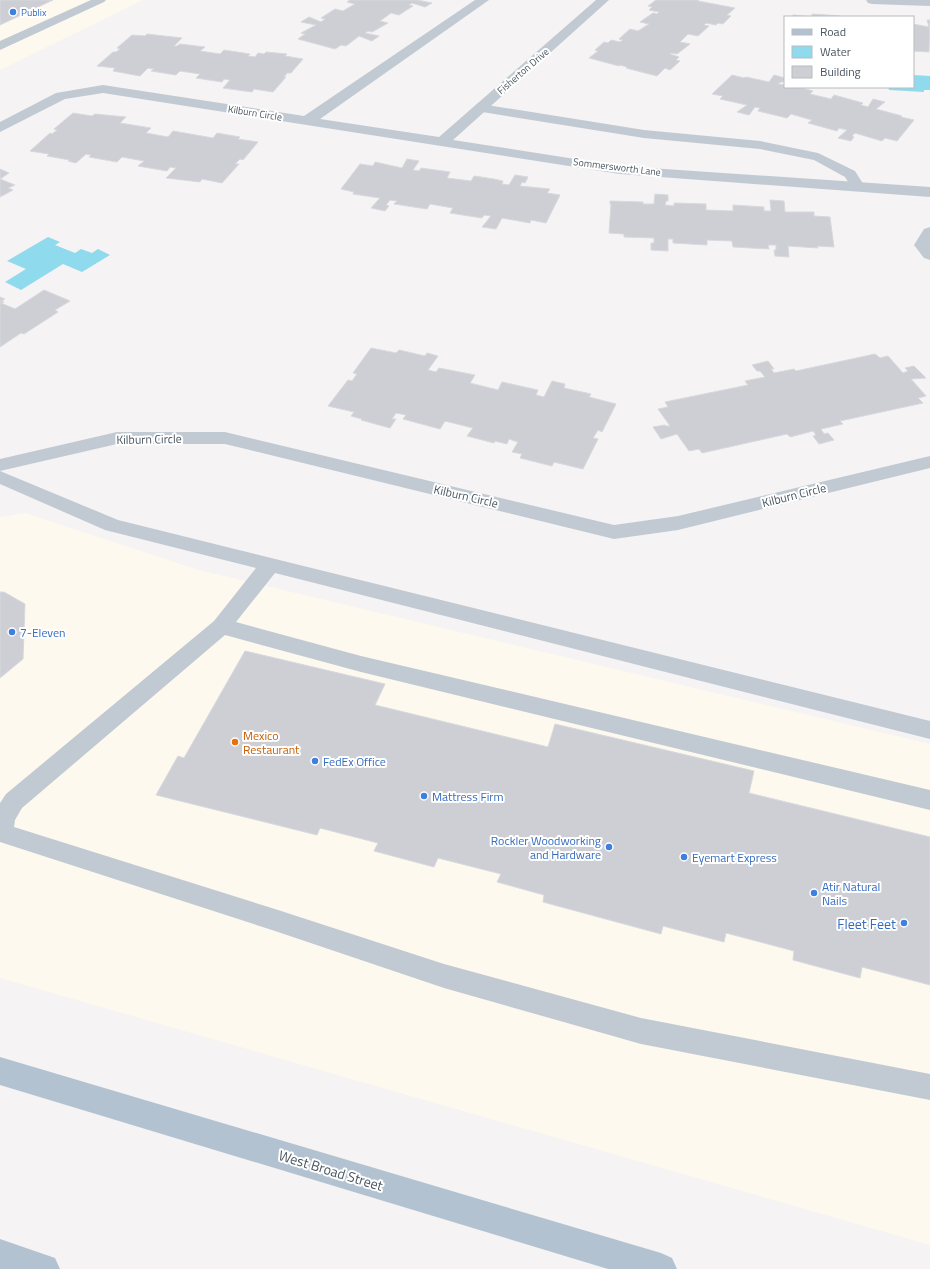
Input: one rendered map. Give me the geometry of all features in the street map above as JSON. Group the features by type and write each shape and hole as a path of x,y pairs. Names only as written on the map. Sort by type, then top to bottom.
{"main road":[{"name":"West Broad Street","path":"0,1072 661,1269"},
{"path":"0,1255 44,1269"}],"street":[{"path":"307,121 483,0"},
{"name":"Fisherton Drive","path":"442,142 603,0"},
{"path":"872,0 930,2"},
{"name":"Kilburn Circle","path":"0,128 61,96 103,89 307,121"},
{"name":"Sommersworth Lane","path":"307,121 620,170 930,192"},
{"path":"930,232 922,245 930,255"},
{"name":"Kilburn Circle","path":"0,465 117,438 137,438 165,449 183,453 197,452 217,445 225,438 614,532 678,523 930,462"}],"lane":[{"path":"0,46 100,0"},
{"path":"481,108 644,134 760,145 818,157 850,174 858,187"},
{"path":"0,477 112,526 930,730"},
{"path":"270,565 221,626 14,801 3,819 2,834 275,920 444,976 641,1031 930,1087"},
{"path":"221,626 361,664 930,800"}],"shaded area":[{"path":"0,0 143,0 0,70"},
{"path":"25,513 199,570 930,744 930,1245 0,978 0,517"}],"water":[{"path":"914,75 930,76 930,90 924,90 924,92 889,90 888,88 914,88"},
{"path":"48,237 60,242 55,245 75,253 81,249 92,253 98,249 110,255 82,272 63,264 21,290 5,282 26,269 7,261"}],"building":[{"name":"Publix","path":"0,0 53,0 0,25"},
{"path":"350,0 417,0 432,3 425,7 412,3 409,5 413,6 399,15 391,13 380,21 388,23 372,32 368,31 365,33 379,36 372,41 359,36 346,46 341,45 335,49 298,39 305,34 301,33 316,25 301,22 309,17 321,22 325,19 321,18 335,9 343,11 355,4 347,2"},
{"path":"656,0 699,0 698,1 735,8 727,15 731,16 723,24 718,23 716,25 706,23 704,25 709,26 698,36 688,34 680,42 690,44 677,54 670,54 679,57 676,60 680,61 670,70 665,68 657,76 589,58 598,51 595,50 604,42 608,43 611,40 620,42 623,40 619,39 630,29 638,31 649,24 640,22 653,13 657,14 659,12 649,10 652,7 648,6"},
{"path":"812,14 840,16 812,16"},
{"path":"927,20 930,20 929,52 914,51 914,24 929,27"},
{"path":"147,34 182,38 174,46 180,44 205,47 200,51 220,54 224,50 250,54 248,56 255,57 258,53 264,54 266,52 287,54 285,56 303,59 291,73 287,73 284,77 286,77 273,92 254,89 252,92 223,88 230,80 224,79 222,82 196,78 200,74 180,71 176,75 151,71 154,69 148,68 140,76 113,71 115,68 97,66 113,52 120,49 117,48 132,35 145,36"},
{"path":"732,75 769,82 774,75 784,78 783,82 778,84 784,85 784,88 802,88 813,91 810,94 831,99 834,95 863,103 861,105 868,107 873,99 885,102 876,109 914,120 897,141 885,138 882,141 855,133 852,136 854,137 851,141 838,138 847,130 839,128 837,131 808,123 812,120 791,114 787,118 758,111 760,108 755,107 749,115 737,112 747,105 720,99 723,96 712,94"},
{"path":"73,113 92,116 95,114 126,117 120,123 151,128 146,133 168,137 173,131 213,138 217,133 240,137 238,139 258,142 243,160 240,159 235,164 239,164 222,183 202,179 200,182 166,178 176,168 170,167 167,171 138,166 144,161 122,157 117,162 89,157 91,155 86,154 76,163 68,161 70,160 47,156 49,154 30,151 50,133 52,134 57,130 54,129"},
{"path":"407,159 419,161 413,170 419,171 421,168 450,172 447,178 471,181 474,176 503,181 502,184 509,185 515,175 528,177 525,183 522,182 520,186 550,189 547,193 560,195 546,223 531,220 530,223 502,218 496,229 482,227 491,216 484,215 482,218 450,213 453,208 430,204 427,209 394,204 397,201 390,200 386,205 389,206 385,211 371,208 380,198 353,194 354,192 341,189 360,164 373,166 375,162 402,168"},
{"path":"0,169 9,173 0,179"},
{"path":"0,179 15,185 8,188 13,190 0,197"},
{"path":"655,194 668,195 668,201 666,201 665,205 674,206 674,203 706,204 706,210 733,211 733,205 764,207 764,211 771,211 770,200 784,201 785,212 814,212 814,216 830,217 834,247 817,246 818,248 788,246 789,257 775,256 774,250 776,250 776,245 768,245 769,249 733,247 732,241 707,240 707,245 673,243 673,239 668,239 668,251 651,250 651,243 654,243 654,238 624,237 624,234 609,233 610,201 643,202 643,204 654,204"},
{"path":"44,290 70,301 55,310 58,312 24,334 21,333 0,347 0,297 5,299 1,301 4,302 1,303 15,309"},
{"path":"371,348 396,353 399,350 425,356 427,353 438,356 428,370 436,372 439,368 475,375 470,383 498,390 502,382 538,390 536,395 544,397 552,381 565,384 564,388 591,394 589,397 616,404 602,432 598,430 593,438 598,439 583,469 554,462 552,466 520,458 522,454 512,452 518,442 509,439 507,444 495,441 494,443 467,436 473,428 445,421 440,429 403,419 406,415 396,413 392,419 396,419 390,428 351,416 354,412 328,406 348,380 352,381 357,374 353,373"},
{"path":"875,354 880,358 888,356 903,373 908,371 905,368 914,366 926,378 911,379 926,396 918,398 923,403 840,421 843,424 821,429 824,434 828,433 834,440 819,444 813,436 816,435 813,431 790,437 787,434 702,453 699,449 689,451 677,434 661,439 653,427 665,425 670,426 658,409 668,407 665,402 748,385 745,381 765,377 752,365 768,361 774,369 771,369 774,373 794,369 796,371"},
{"name":"7-Eleven","path":"0,592 4,592 25,604 23,659 0,678"},
{"path":"245,651 385,684 375,705 548,747 555,724 754,771 749,793 930,837 930,985 862,967 860,978 793,960 794,951 726,933 724,942 663,926 661,934 543,902 544,895 497,882 501,874 438,858 434,867 374,851 378,843 320,828 317,835 156,795 178,756 184,758"}],"place":[{"name":"Publix","path":"13,12"},
{"name":"7-Eleven","path":"12,632"},
{"name":"Mexico Restaurant","path":"235,742"},
{"name":"FedEx Office","path":"315,761"},
{"name":"Mattress Firm","path":"424,796"},
{"name":"Rockler Woodworking and Hardware","path":"609,847"},
{"name":"Eyemart Express","path":"684,857"},
{"name":"Atir Natural Nails","path":"814,893"},
{"name":"Fleet Feet","path":"904,923"}]}
